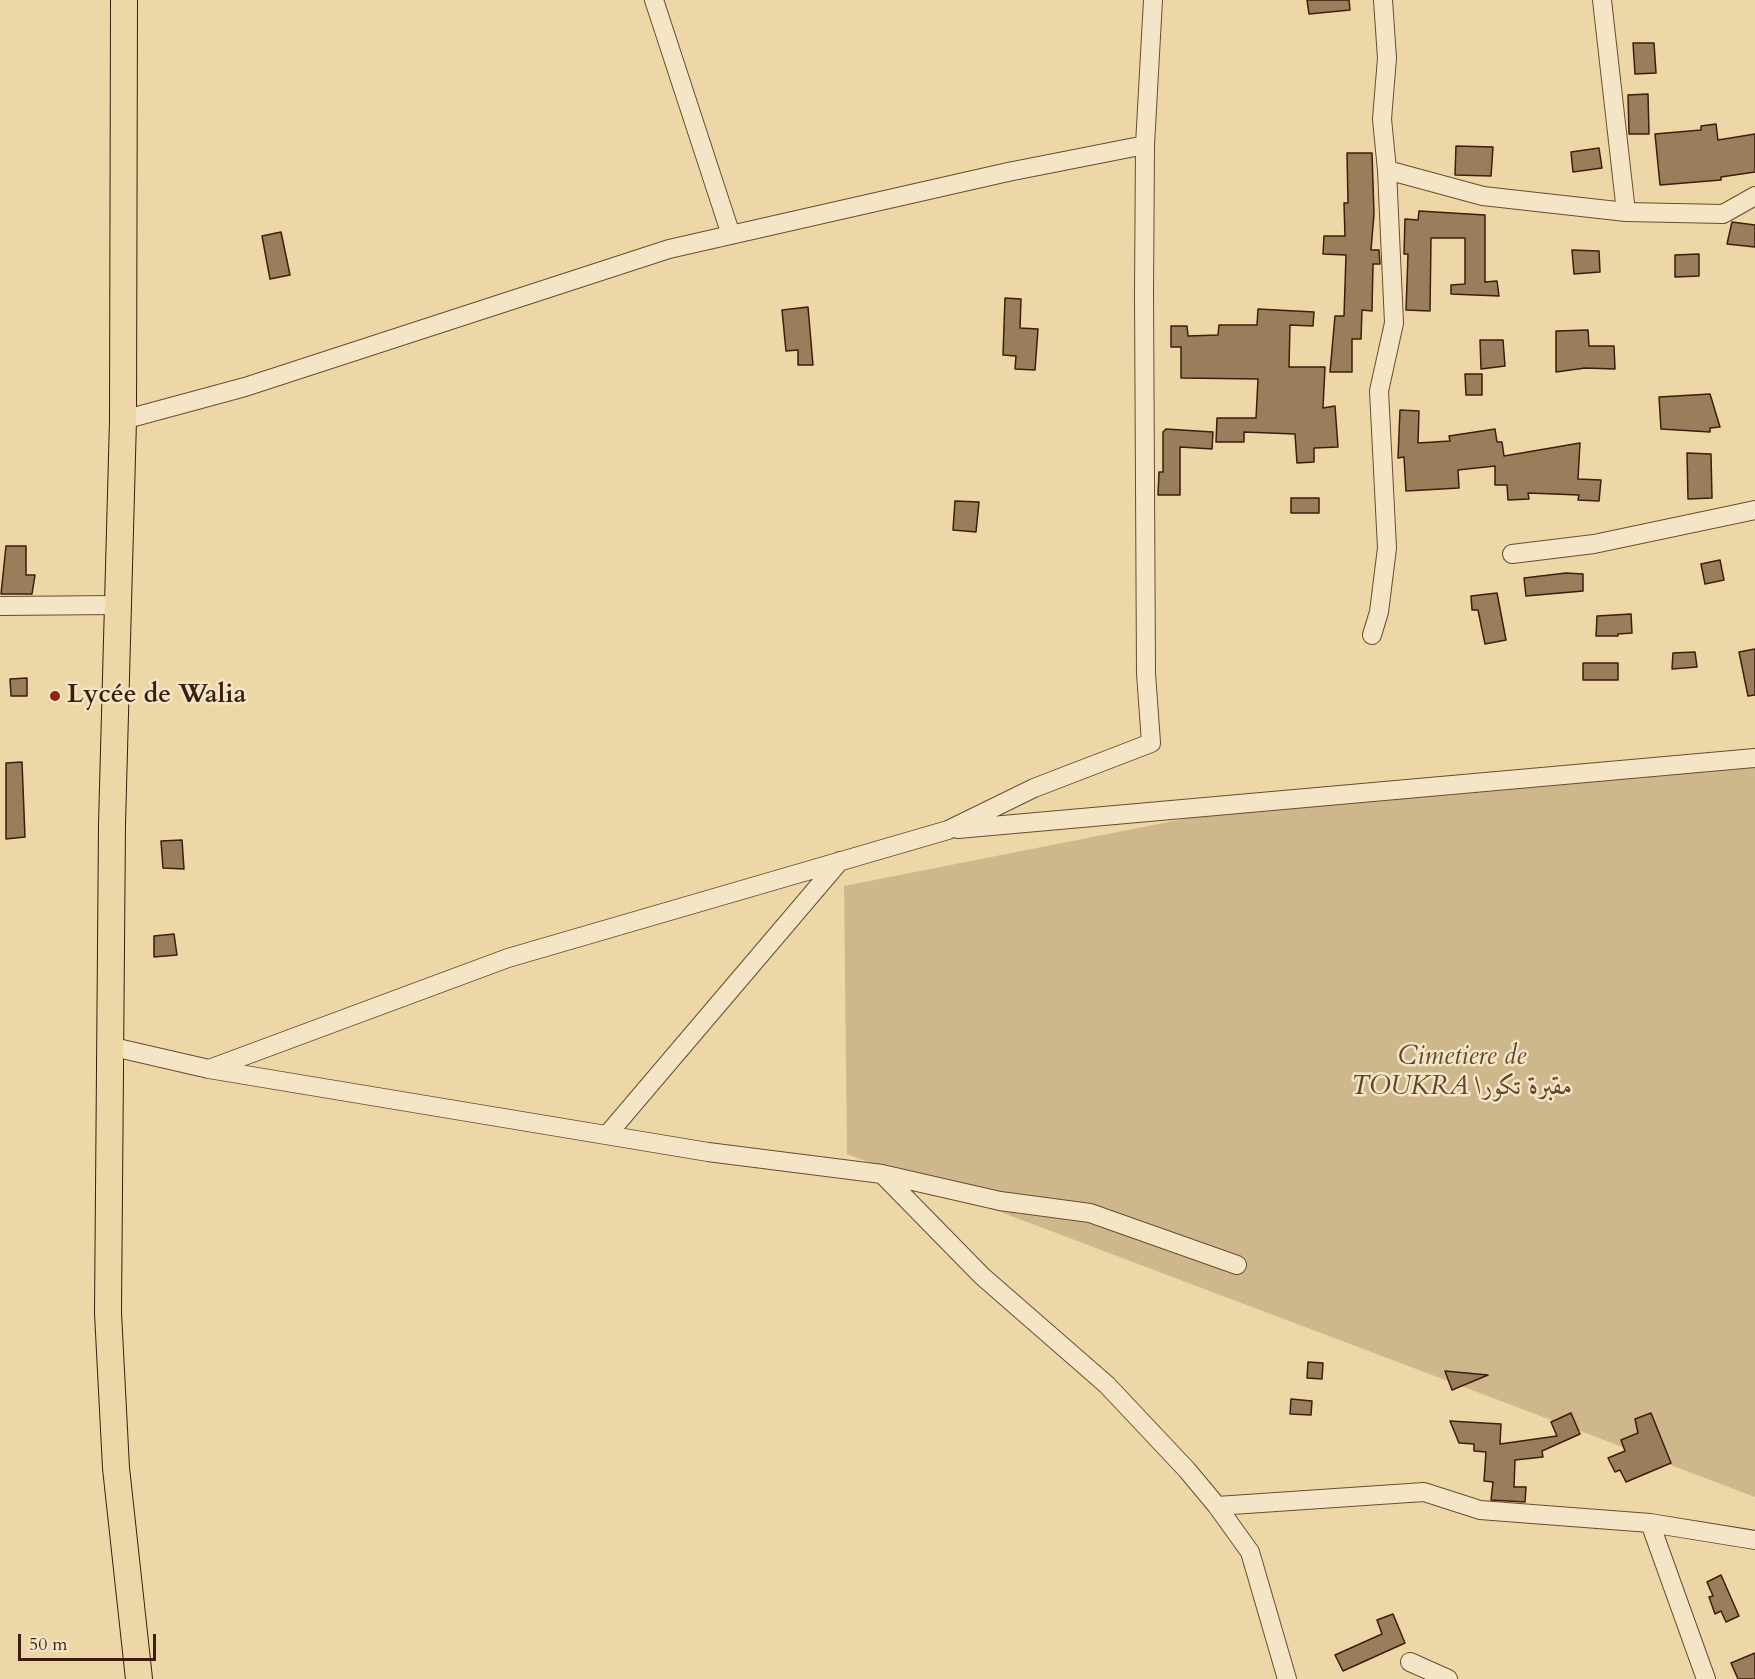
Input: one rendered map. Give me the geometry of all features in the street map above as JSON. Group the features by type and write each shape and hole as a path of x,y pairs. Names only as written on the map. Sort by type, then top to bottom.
{"highway":[{"path":"124,0 123,420 109,1046 108,1313 116,1468 139,1679"}],"street":[{"path":"654,0 732,235"},
{"path":"209,1069 508,958 948,830 1034,788 1151,743 1146,673 1145,145 1153,0"},
{"path":"1372,635 1379,612 1387,548 1379,392 1395,323 1382,119 1387,58 1383,0"},
{"path":"1602,0 1626,212"},
{"path":"123,420 245,387 669,249 1008,172 1145,145"},
{"path":"1387,170 1483,196 1626,212 1723,213 1755,196"},
{"path":"1512,554 1594,544 1755,510"},
{"path":"0,606 118,605"},
{"path":"948,830 1755,758"},
{"path":"607,1135 840,861"},
{"path":"109,1046 209,1069 708,1152 882,1174 1000,1201 1090,1213 1237,1265"},
{"path":"882,1174 982,1276 1107,1385 1187,1470 1217,1506 1250,1552 1287,1679"},
{"path":"1217,1506 1424,1492 1480,1510 1650,1522 1755,1540"},
{"path":"1650,1522 1706,1679"},
{"path":"1410,1662 1448,1679"}],"green space":[{"name":"Cimetiere de TOUKRA مقبرة تكورا","path":"1755,761 1755,1497 847,1154 844,886 1351,786"}],"building":[{"path":"1307,0 1349,0 1350,10 1309,14"},
{"path":"1633,43 1654,43 1656,73 1635,74"},
{"path":"1648,94 1649,134 1629,134 1628,95"},
{"path":"1716,124 1718,140 1755,134 1755,172 1721,177 1721,180 1660,185 1655,134 1701,130 1701,126"},
{"path":"1456,146 1493,147 1491,176 1455,175"},
{"path":"1599,148 1602,168 1573,172 1571,152"},
{"path":"1347,153 1372,153 1374,214 1371,250 1379,250 1380,264 1373,264 1372,311 1362,310 1361,339 1352,339 1352,372 1330,372 1335,316 1344,316 1346,255 1323,254 1324,236 1345,236 1344,203 1348,203"},
{"path":"1419,211 1485,215 1485,282 1497,281 1499,296 1451,294 1451,285 1465,284 1465,238 1431,238 1430,311 1406,310 1408,254 1404,254 1405,219 1418,220"},
{"path":"1732,222 1755,225 1755,247 1727,244"},
{"path":"281,232 290,275 270,279 262,236"},
{"path":"1572,250 1599,251 1600,272 1574,274"},
{"path":"1699,254 1699,276 1675,277 1675,255"},
{"path":"1005,298 1021,299 1020,328 1038,329 1035,370 1015,369 1016,356 1003,355"},
{"path":"808,307 813,365 798,365 798,350 786,351 782,310"},
{"path":"1258,309 1314,312 1313,326 1290,325 1289,367 1325,367 1323,408 1335,406 1338,447 1314,448 1314,462 1297,463 1295,434 1244,432 1244,442 1216,442 1217,418 1256,418 1258,379 1181,378 1181,347 1171,347 1171,326 1187,326 1188,336 1218,335 1219,325 1257,325"},
{"path":"1588,330 1589,346 1614,346 1615,369 1585,368 1556,372 1556,331"},
{"path":"1480,340 1503,340 1505,366 1481,369"},
{"path":"1465,374 1482,374 1482,395 1466,395"},
{"path":"1710,394 1720,427 1710,428 1710,432 1661,429 1659,397"},
{"path":"1400,410 1419,411 1418,443 1450,441 1449,436 1495,429 1497,442 1502,442 1504,456 1580,443 1578,479 1601,480 1599,501 1578,500 1579,495 1528,493 1529,499 1508,500 1507,485 1495,485 1495,466 1458,470 1459,488 1406,491 1404,457 1398,458"},
{"path":"1166,429 1213,432 1212,449 1180,447 1180,495 1158,495 1159,472 1163,472 1163,432"},
{"path":"1687,453 1711,454 1712,498 1688,499"},
{"path":"1291,498 1319,498 1319,513 1291,513"},
{"path":"955,501 979,502 976,532 953,530"},
{"path":"6,546 26,546 26,575 35,575 32,594 1,594"},
{"path":"1720,560 1724,580 1705,584 1701,564"},
{"path":"1566,573 1583,574 1583,591 1526,596 1524,578"},
{"path":"1497,593 1506,640 1485,644 1478,610 1472,610 1471,596"},
{"path":"1631,614 1632,633 1618,634 1618,636 1596,636 1597,616"},
{"path":"1755,649 1755,695 1748,696 1739,652"},
{"path":"1695,652 1697,667 1672,669 1673,653"},
{"path":"1583,663 1618,663 1618,680 1583,680"},
{"path":"27,678 27,696 11,696 10,679"},
{"path":"22,762 25,837 6,839 6,763"},
{"path":"182,840 184,869 163,868 161,841"},
{"path":"174,934 177,955 154,957 154,936"},
{"path":"1308,1362 1323,1363 1322,1379 1307,1378"},
{"path":"1445,1371 1488,1375 1452,1390"},
{"path":"1291,1399 1312,1401 1311,1415 1290,1414"},
{"path":"1571,1413 1580,1434 1542,1451 1543,1457 1515,1460 1514,1487 1526,1487 1525,1502 1491,1500 1493,1482 1484,1481 1486,1452 1474,1451 1474,1444 1459,1443 1450,1421 1501,1424 1500,1444 1557,1436 1551,1422"},
{"path":"1651,1413 1671,1463 1626,1482 1620,1470 1615,1472 1608,1458 1625,1451 1621,1440 1638,1433 1635,1419"},
{"path":"1721,1575 1739,1616 1726,1622 1721,1611 1715,1614 1709,1597 1713,1596 1707,1582"},
{"path":"1393,1614 1405,1643 1343,1671 1335,1655 1382,1634 1377,1620"},
{"path":"1755,1653 1755,1679 1738,1679 1731,1663"}],"place":[{"name":"Lycée de Walia","path":"55,696"}]}
